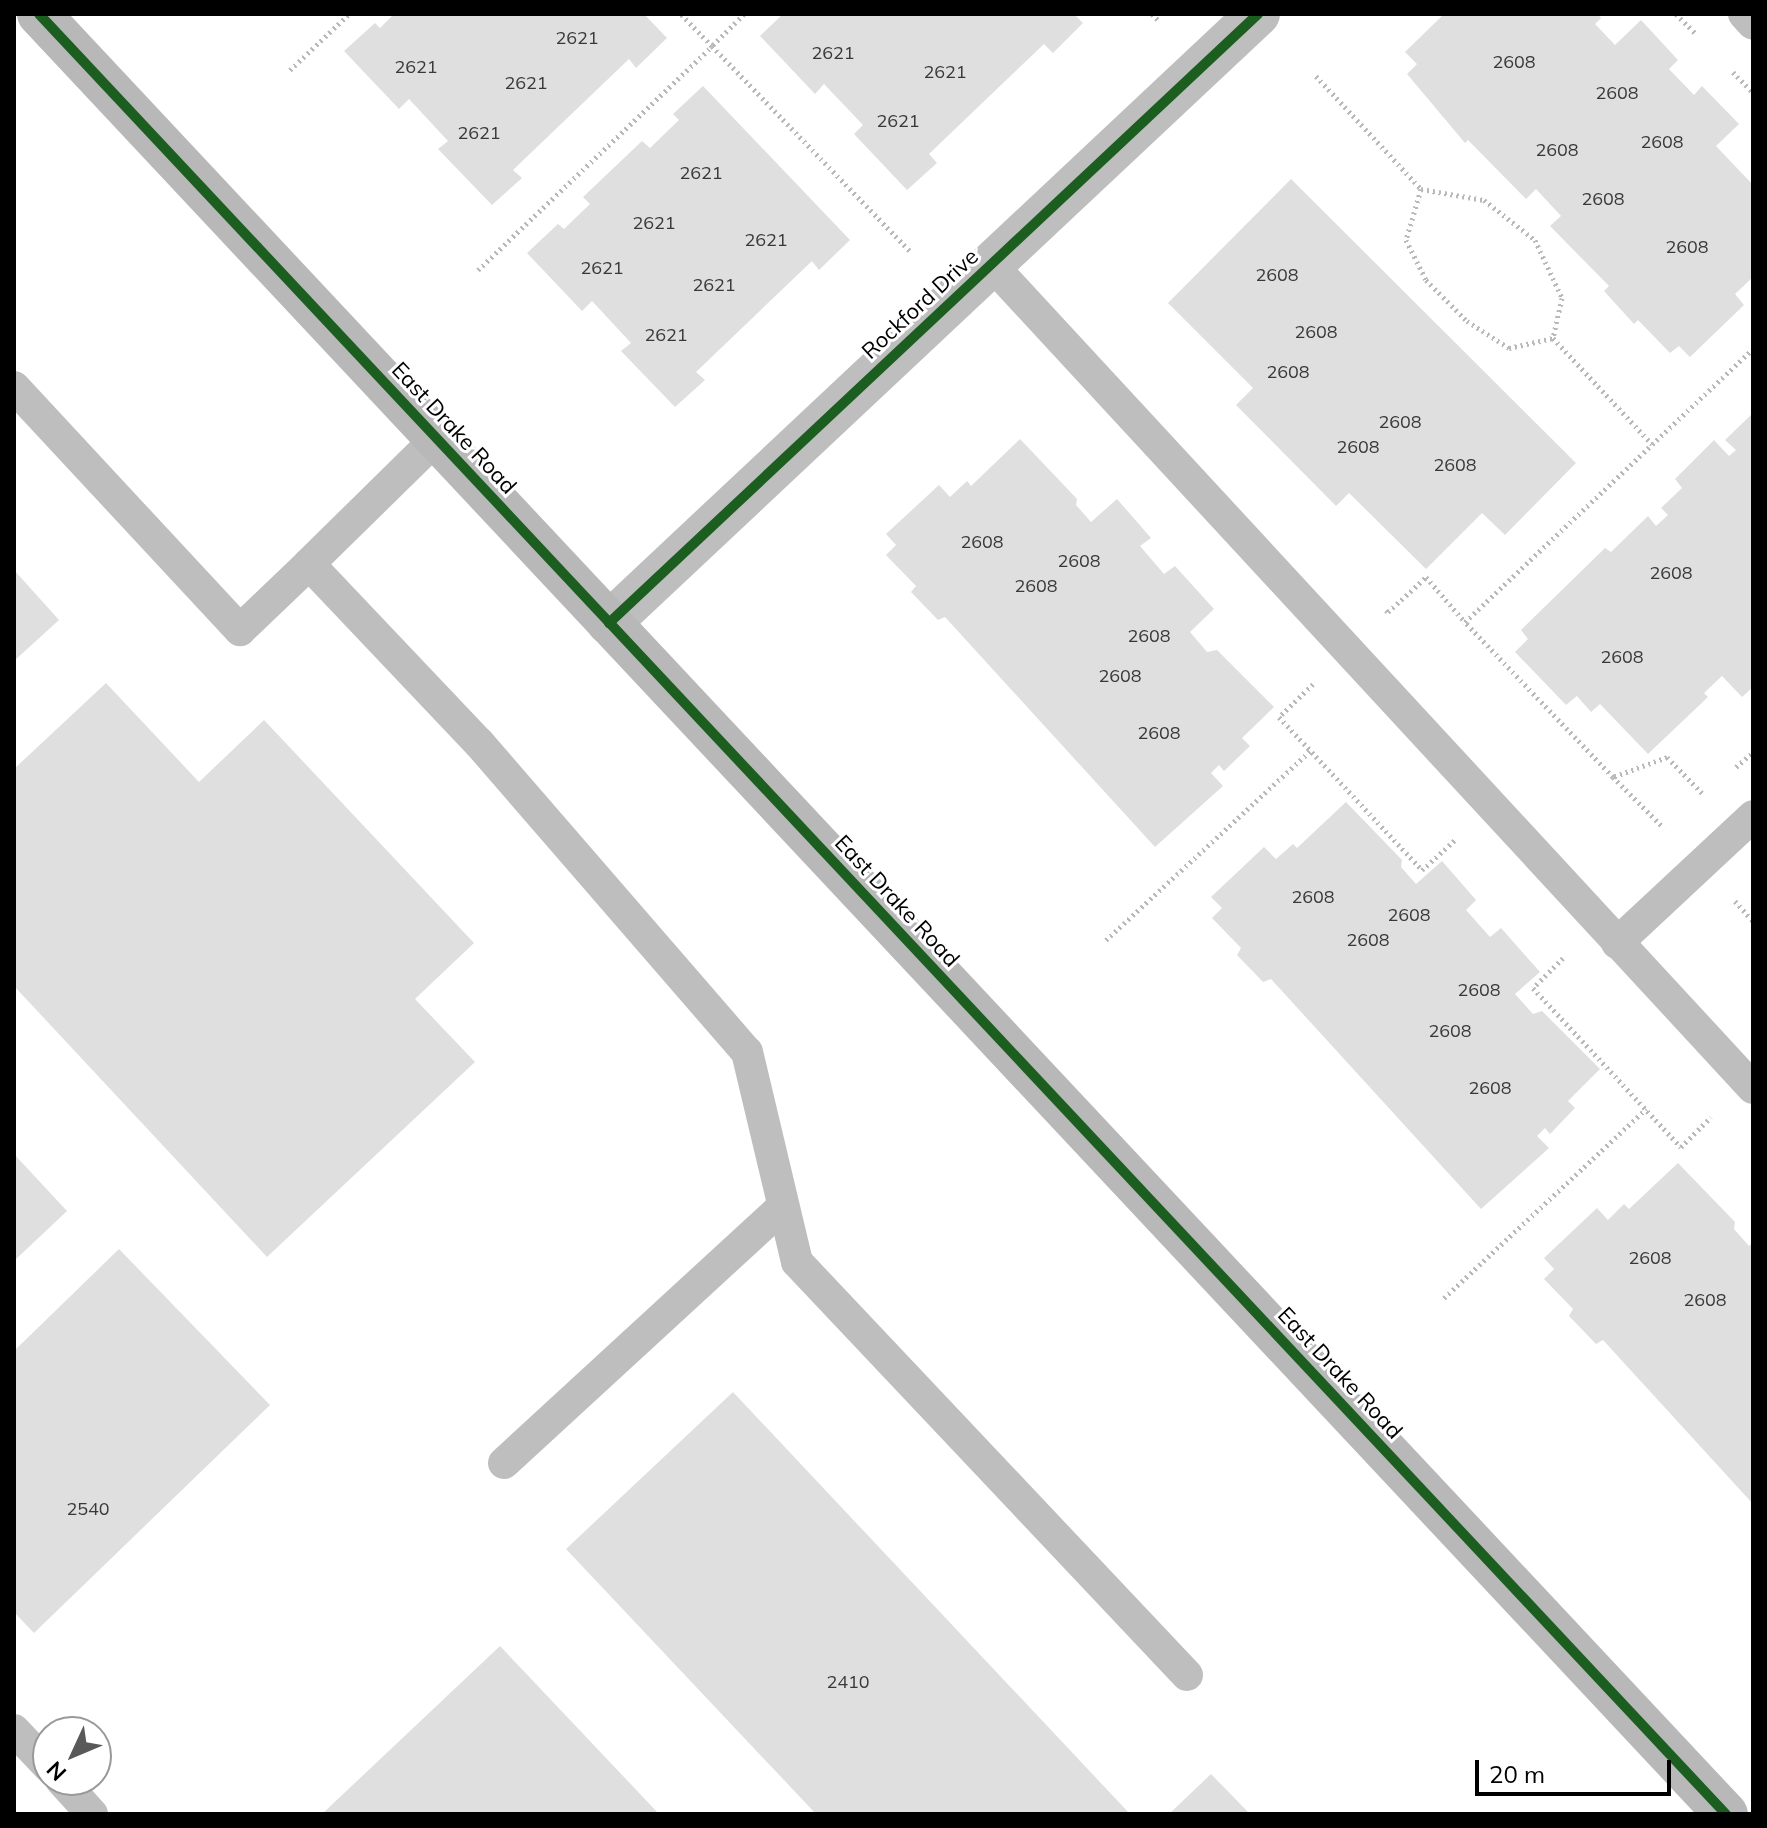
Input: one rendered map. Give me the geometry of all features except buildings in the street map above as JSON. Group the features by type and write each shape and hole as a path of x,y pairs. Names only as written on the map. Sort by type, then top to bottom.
{"main road":[{"name":"East Drake Road","path":"39,14 1726,1814"}],"street":[{"name":"Rockford Drive","path":"609,623 1258,14"}],"lane":[{"path":"1744,14 1753,24"},
{"path":"991,264 1753,1088"},
{"path":"14,387 240,630 437,438"},
{"path":"309,564 479,743 747,1052 797,1262 1187,1675"},
{"path":"1617,943 1753,816"},
{"path":"504,1463 782,1207"},
{"path":"14,1730 32,1749"},
{"path":"76,1796 92,1814"}],"path":[{"path":"290,70 349,14"},
{"path":"681,14 911,252"},
{"path":"478,270 744,14"},
{"path":"1152,14 1159,21"},
{"path":"1316,76 1421,189 1484,200 1535,240 1562,298 1553,338"},
{"path":"1421,189 1406,240 1426,280 1467,321 1509,348 1553,338"},
{"path":"1553,338 1652,444"},
{"path":"1465,622 1753,349"},
{"path":"1377,601 1388,612 1426,577 1465,622 1673,837"},
{"path":"1307,671 1317,681 1279,717 1310,751 1422,870 1460,834"},
{"path":"1106,940 1310,751"},
{"path":"1734,769 1753,752"},
{"path":"1613,777 1667,757 1705,795 1714,787"},
{"path":"1731,898 1753,921"},
{"path":"1571,950 1533,988 1681,1147 1718,1111"},
{"path":"1444,1298 1646,1109"}],"cycle path":[{"path":"39,14 1726,1814"},
{"path":"609,623 1258,14"}]}
